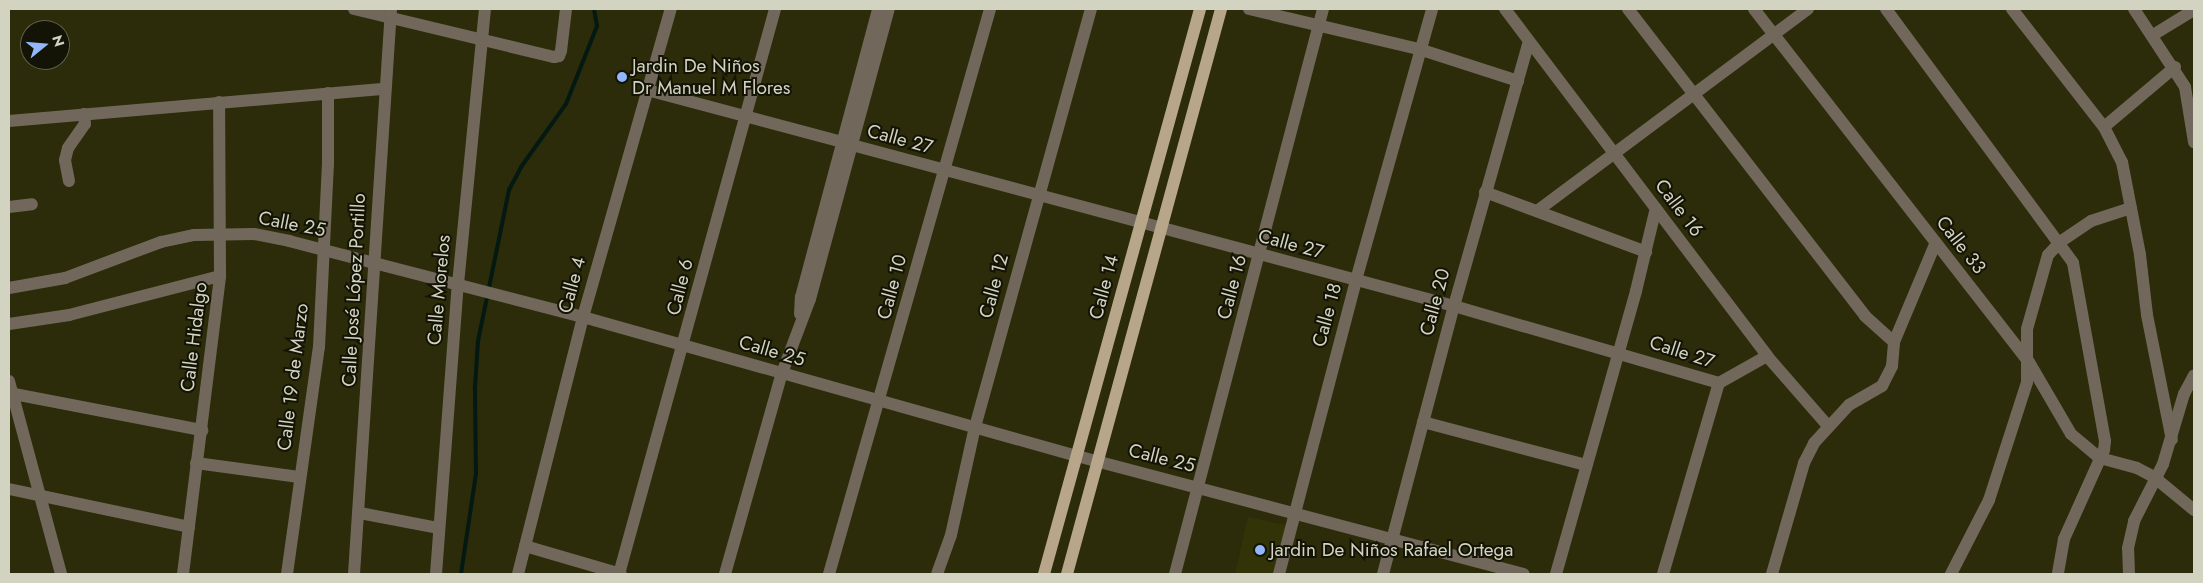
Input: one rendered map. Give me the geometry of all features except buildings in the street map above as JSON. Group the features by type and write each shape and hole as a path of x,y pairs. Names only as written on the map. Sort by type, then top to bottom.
{"main road":[{"name":"Calle 14","path":"1044,574 1200,9"},
{"name":"Calle 14","path":"1067,574 1221,9"}],"street":[{"path":"354,9 391,14 482,41 559,56 566,9"},
{"name":"Calle Morelos","path":"436,574 458,284 485,9"},
{"name":"Calle 4","path":"518,574 583,317 670,9"},
{"name":"Calle 6","path":"620,574 684,345 743,116 775,9"},
{"path":"725,574 782,373 800,319 810,299 878,9"},
{"path":"847,144 889,9"},
{"name":"Calle 10","path":"829,574 990,9"},
{"name":"Calle 12","path":"937,574 951,535 975,427 1037,196 1091,9"},
{"path":"1249,9 1422,50 1518,81"},
{"name":"Calle 16","path":"1175,574 1260,256 1323,9"},
{"name":"Calle 18","path":"1280,574 1356,280 1432,9"},
{"name":"Calle 16","path":"1505,9 1767,356 1828,426"},
{"path":"1628,9 1693,96 1865,316 1894,342"},
{"name":"Calle 33","path":"1754,9 2029,362 2071,434 2100,458 2137,468 2154,477 2194,510"},
{"path":"1537,211 1693,96 1773,33 1808,9"},
{"path":"1886,9 2060,242 2073,263 2092,359 2105,441 2100,458 2064,540 2058,574"},
{"path":"2012,9 2104,127 2122,162 2147,315 2172,440"},
{"path":"2134,9 2175,67 2185,86 2194,142"},
{"path":"2153,35 2194,10"},
{"name":"Calle José López Portillo","path":"354,574 360,513 374,262 391,14"},
{"name":"Calle 20","path":"1383,574 1485,192 1529,41"},
{"path":"2104,127 2175,67"},
{"path":"9,121 385,89"},
{"name":"Calle 27","path":"647,90 1260,256 1454,306 1619,352 1719,384"},
{"name":"Calle 19 de Marzo","path":"287,574 299,477 320,347 328,93"},
{"name":"Calle Hidalgo","path":"183,574 220,276 219,102"},
{"path":"69,181 65,160 68,148 85,124 84,114"},
{"path":"1485,192 1646,252"},
{"path":"9,207 32,204"},
{"path":"1556,574 1619,352 1656,208"},
{"path":"1951,574 1989,500 2027,382 2029,362 2027,329 2048,255 2060,242 2091,221 2131,208"},
{"name":"Calle 25","path":"9,288 65,278 161,242 194,234 254,234 324,249 583,317 1078,456 1295,511 1524,574"},
{"path":"1772,574 1804,463 1814,443 1849,405 1882,386 1892,366 1894,342 1936,242"},
{"path":"9,324 69,315 220,276"},
{"path":"1663,574 1719,384 1767,356"},
{"path":"2129,574 2128,548 2134,521 2172,440 2184,394 2194,375"},
{"path":"61,574 38,497 10,389 202,430"},
{"path":"1423,422 1586,465"},
{"path":"196,463 299,477"},
{"path":"9,489 38,497 189,527"},
{"path":"360,513 438,528"},
{"path":"525,546 620,574"}],"shaded area":[{"name":"Jardin De Niños Rafael Ortega","path":"1248,517 1286,525 1273,574 1235,574"}],"waterway":[{"path":"461,574 476,474 475,387 478,341 509,190 521,167 566,104 597,26 594,9"}],"place":[{"name":"Jardin De Niños Dr Manuel M Flores","path":"622,77"},
{"name":"Jardin De Niños Rafael Ortega","path":"1260,550"}]}
